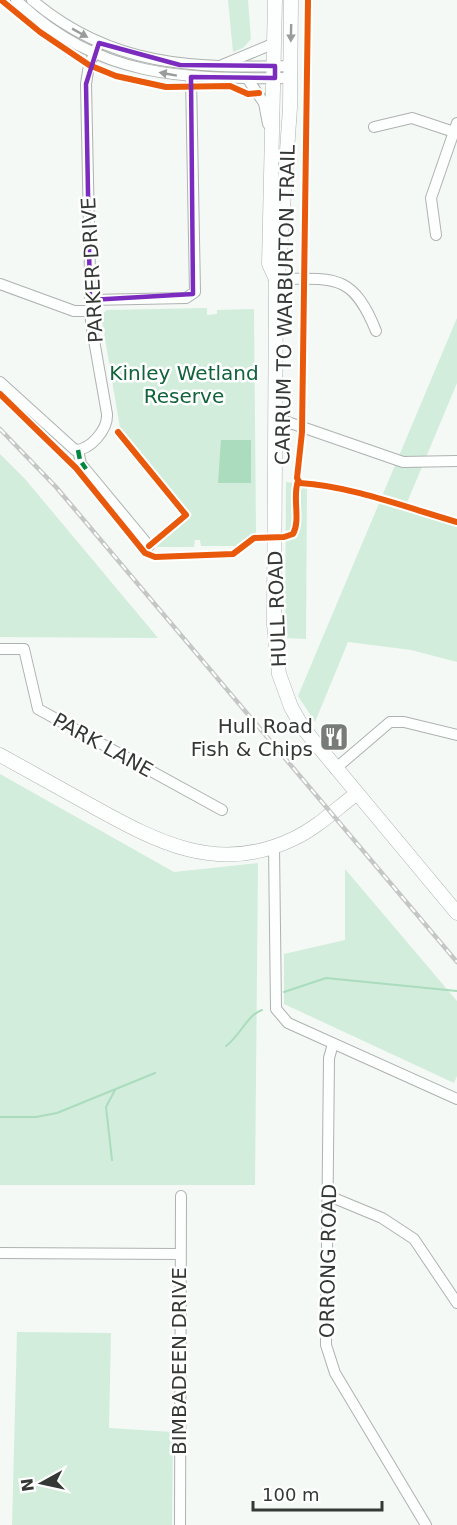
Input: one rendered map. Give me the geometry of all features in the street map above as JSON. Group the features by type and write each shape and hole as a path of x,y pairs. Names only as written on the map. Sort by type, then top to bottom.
{"main road":[{"name":"HULL ROAD","path":"275,0 270,264 276,279"},
{"name":"HULL ROAD","path":"291,0 290,72 279,265 276,279 274,624 279,674 291,707 303,728 457,913"},
{"path":"0,755 139,832 180,849 232,854 274,847 306,832 356,794"}],"street":[{"path":"16,0 54,31 148,71 191,77 247,78 275,72"},
{"path":"36,1 96,48 180,65 290,72"},
{"path":"216,67 275,43"},
{"name":"PARKER DRIVE","path":"78,450 102,434 108,421 91,305 86,84 96,48"},
{"path":"0,284 74,311 91,305 186,298 195,291 191,77"},
{"path":"247,78 259,93 268,116 271,187"},
{"path":"374,127 412,118 455,127 431,198 436,235"},
{"path":"276,279 326,278 342,283 358,294 376,331"},
{"path":"0,382 21,399 71,448 78,450 81,464 149,546"},
{"path":"276,418 403,462 457,461"},
{"name":"PARK LANE","path":"0,649 24,649 38,709 222,810"},
{"path":"335,769 390,722 404,722 457,735"},
{"path":"274,847 276,1009 288,1023 457,1099"},
{"name":"ORRONG ROAD","path":"333,1044 329,1058 329,1196 324,1326 329,1359 426,1525"},
{"name":"BIMBADEEN DRIVE","path":"180,1525 179,1254 181,1196"},
{"path":"329,1196 382,1218 414,1239 426,1253 457,1303"},
{"path":"0,1253 179,1254"}],"highlighted area":[{"path":"99,43 180,65 275,66 275,78 191,77 193,294 90,300 86,84"}],"green space":[{"path":"228,0 248,0 251,39 243,48 233,52"},
{"name":"Kinley Wetland Reserve","path":"207,308 207,315 217,314 217,310 254,309 256,532 243,546 201,546 200,540 195,540 194,547 156,547 192,515 120,428 101,315 107,310"},
{"path":"457,318 457,383 406,505 457,520 457,662 411,650 348,642 315,722 298,696"},
{"path":"0,454 25,479 158,638 0,637"},
{"path":"286,482 307,485 306,639 285,638"},
{"path":"0,774 174,872 258,863 255,1185 0,1185"},
{"path":"345,869 457,1001 457,1076 454,1083 284,1004 284,954 345,940"},
{"path":"17,1332 111,1333 109,1428 173,1432 172,1525 12,1525"}],"shaded area":[{"path":"221,440 251,440 251,483 218,483"}],"waterway":[{"path":"284,992 326,978 457,991"},
{"path":"226,1046 252,1016 262,1010"},
{"path":"0,1117 36,1117 57,1113 155,1073"},
{"path":"112,1160 106,1107 115,1090"}],"railway":[{"path":"0,429 56,487 457,962"}],"marked path":[{"path":"78,450 80,460 86,469"}],"cycle path":[{"path":"1,0 40,32 89,65 116,76 166,87 230,86 248,94 259,93"},
{"name":"CARRUM TO WARBURTON TRAIL","path":"308,0 302,432 297,478 300,483 339,488 457,522"},
{"path":"0,394 76,468 145,553 155,557 233,554 254,538 284,537 293,534 296,522 298,481"},
{"path":"118,432 186,515 149,546"}],"place":[{"name":"Hull Road Fish & Chips","path":"334,737"}]}
